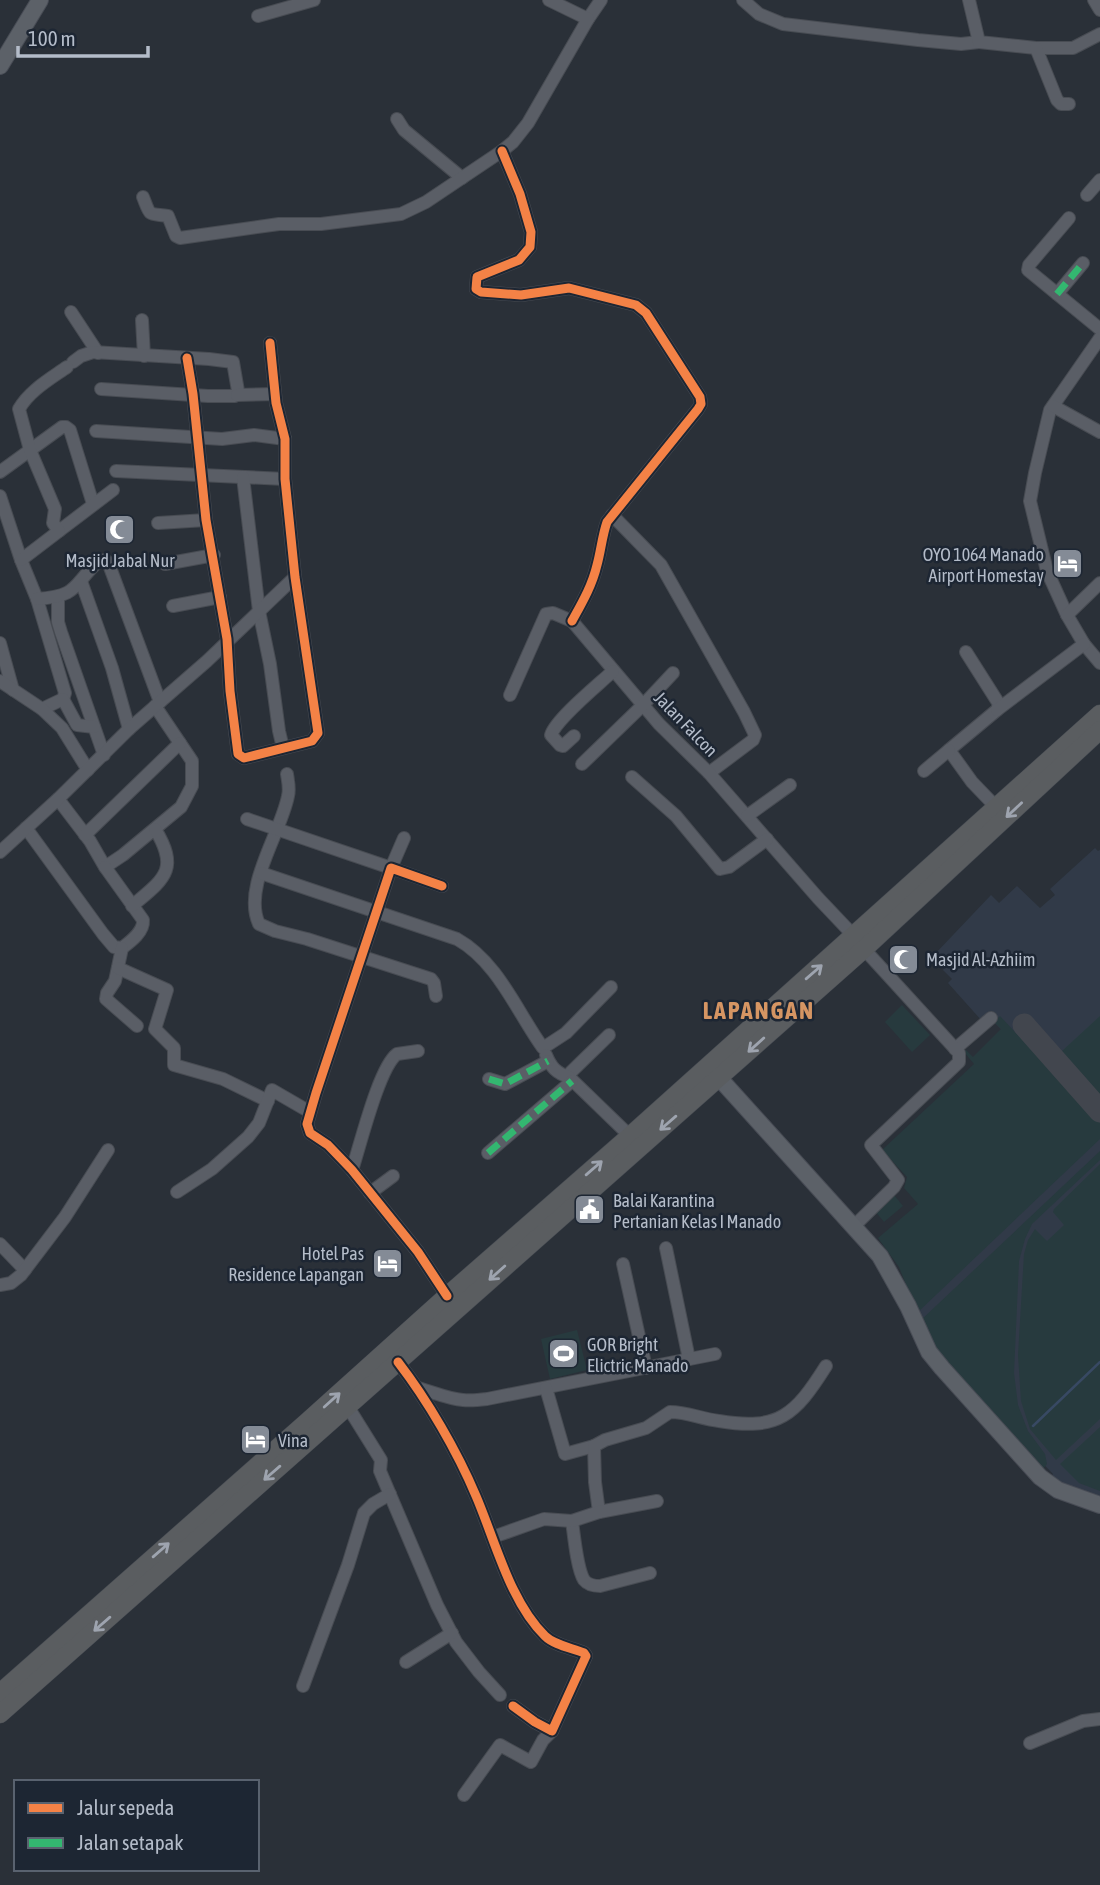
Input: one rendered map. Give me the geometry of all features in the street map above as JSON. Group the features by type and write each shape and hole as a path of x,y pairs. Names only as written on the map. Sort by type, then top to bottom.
{"highway":[{"path":"859,943 996,807 1100,714"},
{"path":"0,1693 313,1427 348,1407 573,1196 1100,730"},
{"path":"0,1714 313,1427 447,1296 573,1196 630,1136 713,1072"}],"main road":[{"path":"0,66 40,0"},
{"path":"713,1072 880,1256 908,1306 929,1352 1040,1478 1058,1490 1100,1505"}],"street":[{"path":"258,16 314,0"},
{"path":"549,0 588,19"},
{"path":"143,197 149,212 152,215 167,216 176,236 180,238 279,224 394,216 409,211 463,178 513,142 528,123 601,0"},
{"path":"743,0 759,14 783,24 918,40 1073,48 1100,34"},
{"path":"969,0 979,42"},
{"path":"1094,0 1100,10"},
{"path":"1036,48 1057,100 1061,104 1069,104"},
{"path":"397,119 404,130 463,178"},
{"path":"502,151 520,194 531,232 530,247 519,260 480,275 476,280 476,289 481,292 532,295 569,288 636,305 646,313 700,397 701,404 612,515 604,532 590,588 572,621 553,612 546,614 510,695"},
{"path":"1087,195 1100,180"},
{"path":"1069,218 1028,270 1100,329"},
{"path":"1057,293 1083,263"},
{"path":"72,312 98,353"},
{"path":"142,320 144,356"},
{"path":"1100,338 1053,406 1046,422 1030,501 1047,571 1067,615 1084,644 1100,663"},
{"path":"187,358 206,520 214,555 226,643 238,754 244,758 312,741 318,733 295,577 285,479 285,439 275,394 270,343"},
{"path":"59,531 52,523 55,509 30,450 19,409 33,393 88,353 98,353 233,362 237,395"},
{"path":"101,390 208,396 275,394"},
{"path":"1053,406 1100,432"},
{"path":"0,472 62,427 66,427 93,504"},
{"path":"96,431 222,439 254,435 285,439"},
{"path":"116,471 285,479"},
{"path":"243,477 259,613 283,748"},
{"path":"21,560 113,490"},
{"path":"0,496 37,599 65,693 63,699 42,709"},
{"path":"612,515 661,565 755,735 753,740 709,773"},
{"path":"158,523 206,520"},
{"path":"165,564 214,555"},
{"path":"37,599 68,594 99,561 108,562 157,704 192,761 192,786 181,807 105,867"},
{"path":"0,852 295,577"},
{"path":"81,581 112,668 129,729"},
{"path":"1067,615 1100,583"},
{"path":"58,597 58,622 104,755"},
{"path":"173,606 220,597"},
{"name":"Jalan Falcon","path":"572,621 659,724 709,773 956,1049"},
{"path":"0,643 13,690"},
{"path":"924,771 997,710 1084,644"},
{"path":"967,652 999,704 997,710"},
{"path":"574,736 563,746 551,732 612,671"},
{"path":"582,764 673,673"},
{"path":"0,681 42,709 62,729 88,770"},
{"path":"63,699 77,724"},
{"path":"62,729 77,724 94,726"},
{"path":"85,835 180,743"},
{"path":"949,750 972,782 996,807"},
{"path":"287,774 288,798 261,873 255,904 255,915 259,924 431,979 436,996"},
{"path":"632,776 676,816 720,869 729,867 767,839"},
{"path":"747,816 790,785"},
{"path":"58,799 143,920 141,931 122,948 115,981 106,999 137,1026"},
{"path":"247,819 442,886"},
{"path":"26,828 103,934 114,947 122,948"},
{"path":"132,906 156,886 168,863 165,846 155,829"},
{"path":"404,838 376,911 307,1124 310,1133 328,1145 352,1170 418,1252 447,1296"},
{"path":"261,873 457,939 468,946 499,979 558,1074 570,1079 630,1136"},
{"path":"118,968 167,990 155,1029 174,1048 174,1065 223,1079 268,1101"},
{"path":"489,1079 505,1084 546,1054 611,987"},
{"path":"854,1227 898,1180 871,1145 959,1062 956,1049 991,1018"},
{"path":"488,1153 570,1079 571,1072 609,1035"},
{"path":"352,1170 387,1064 397,1054 418,1051"},
{"path":"177,1192 212,1169 248,1137 259,1123 272,1090 310,1112"},
{"path":"0,1285 11,1283 25,1270 75,1203 108,1150"},
{"path":"370,1193 393,1176"},
{"path":"0,1244 25,1270"},
{"path":"666,1248 689,1359"},
{"path":"623,1264 646,1368"},
{"path":"418,1388 467,1401 495,1398 715,1354"},
{"path":"398,1362 418,1388 460,1462 478,1499 509,1580 540,1630 549,1639 586,1656 552,1731 543,1740 531,1762 500,1745 464,1795"},
{"path":"546,1388 566,1454 646,1428 670,1412 740,1424 757,1425 771,1421 786,1414 801,1402 826,1366"},
{"path":"348,1407 381,1460 379,1470 425,1578 462,1652 500,1695"},
{"path":"594,1446 598,1511"},
{"path":"303,1686 348,1565 364,1513 390,1494"},
{"path":"492,1537 544,1519 572,1521 598,1511 657,1501"},
{"path":"572,1521 580,1570 585,1581 591,1586 650,1573"},
{"path":"406,1662 452,1633"},
{"path":"513,1706 552,1731"},
{"path":"1030,1742 1083,1720 1100,1719"}],"shaded area":[{"path":"1095,848 1100,850 1100,1500 1050,1478 1053,1474 930,1347 910,1294 1003,1031 994,1022 982,1021 948,983 952,979 934,955 991,895 999,903 1017,886 1040,908 1055,895 1050,889"}],"green space":[{"path":"902,1005 930,1035 912,1052 885,1022"},
{"path":"1000,1016 1100,1123 1100,1139 917,1313 899,1267 878,1238 918,1204 904,1188 907,1177 882,1150 974,1064 964,1052 966,1050 973,1057 1001,1029 994,1022"},
{"path":"1100,1016 1100,1096 1062,1055 1062,1051"},
{"path":"1100,1151 1100,1160 1032,1224 1019,1261 1014,1373 1018,1405 1028,1431 1045,1454 1047,1464 1043,1469 930,1347 920,1321"},
{"path":"1100,1164 1100,1419 1056,1460 1030,1429 1021,1401 1018,1355 1024,1254 1035,1229 1047,1241 1064,1225 1053,1212 1054,1209"},
{"path":"894,1195 903,1206 884,1222 875,1211"},
{"name":"GOR Bright Elictric Manado","path":"577,1330 587,1370 550,1379 541,1339"},
{"path":"1100,1427 1100,1491 1079,1483 1060,1464"}],"waterway":[{"path":"1033,1426 1100,1362"}],"taxiway":[{"path":"1024,1025 1100,1111"}],"marked path":[{"path":"1057,294 1083,263"},
{"path":"489,1079 505,1084 548,1061"},
{"path":"488,1153 572,1081"}],"cycle path":[{"path":"502,151 520,194 531,232 530,247 519,260 477,277 476,289 481,292 521,295 569,288 636,305 646,313 700,397 701,404 698,409 607,522 592,580 572,621"},
{"path":"187,358 206,520 227,639 238,754 244,758 312,741 318,733 295,577 285,479 285,439 276,403 270,343"},
{"path":"442,886 391,868 307,1124 310,1133 328,1145 352,1170 418,1252 447,1296"},
{"path":"398,1362 451,1444 522,1606 545,1636 586,1656 552,1731 513,1706"}],"place":[{"name":"Masjid Jabal Nur","path":"120,530"},
{"name":"OYO 1064 Manado Airport Homestay","path":"1067,564"},
{"name":"Masjid Al-Azhiim","path":"903,959"},
{"name":"Balai Karantina Pertanian Kelas I Manado","path":"590,1210"},
{"name":"Hotel Pas Residence Lapangan","path":"387,1263"},
{"name":"GOR Bright Elictric Manado","path":"564,1354"},
{"name":"Vina","path":"255,1440"}],"district":[{"name":"LAPANGAN","path":"759,1010"}]}
